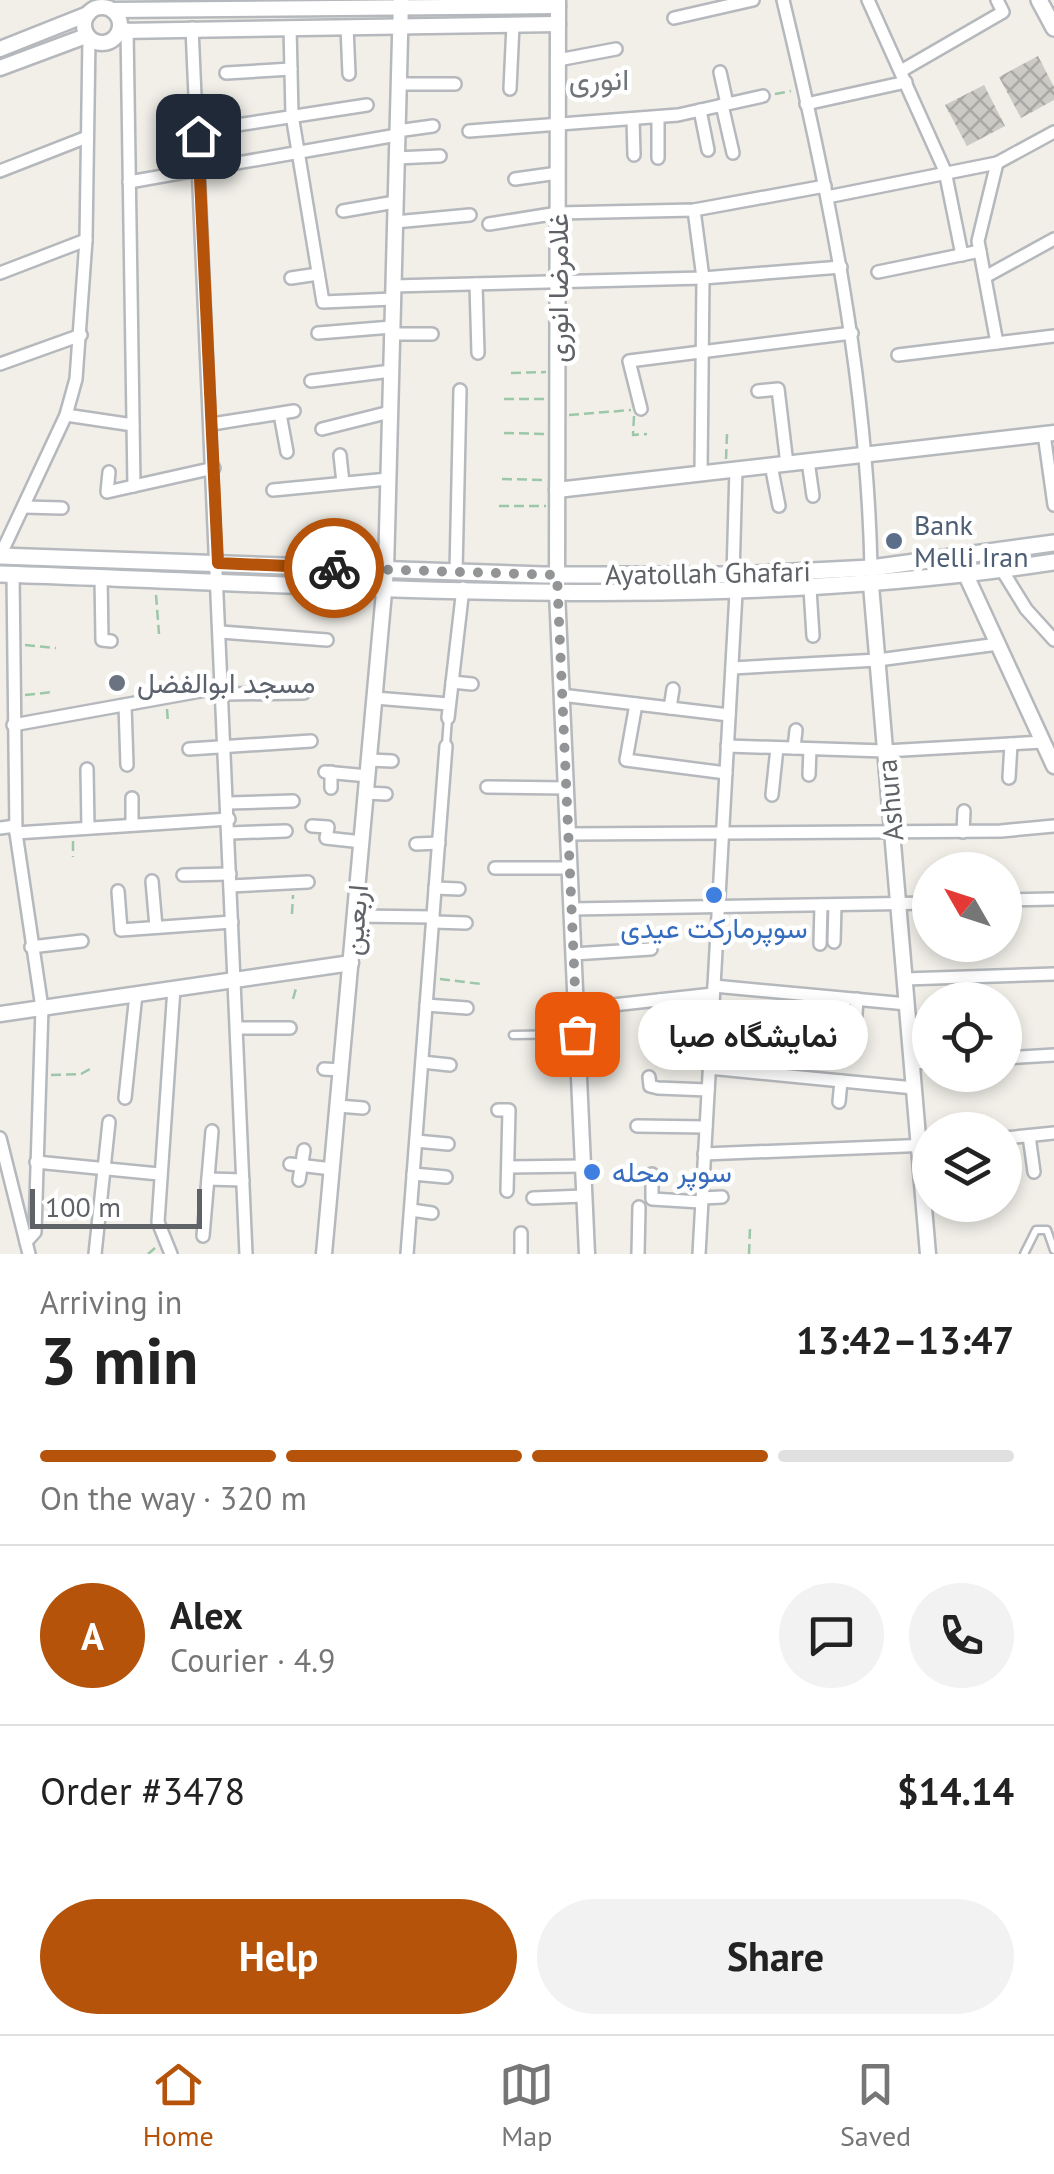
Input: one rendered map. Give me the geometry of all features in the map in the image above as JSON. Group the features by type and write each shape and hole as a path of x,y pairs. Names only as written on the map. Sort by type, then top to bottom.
{"main road":[{"path":"1039,0 1054,28"},
{"name":"Ayatollah Ghafari","path":"6,574 219,581 386,578 736,593 810,588 1054,542"},
{"name":"Ayatollah Ghafari","path":"0,556 218,563 386,578"},
{"name":"Ayatollah Ghafari","path":"557,584 732,575 966,576 1054,562"}],"street":[{"path":"674,18 753,0"},
{"path":"783,0 826,191 852,333 867,454 871,577"},
{"path":"868,0 945,171 962,255"},
{"path":"0,50 101,8 291,9 399,3 562,2"},
{"name":"غلامرضا انوری","path":"562,2 558,24 557,584 587,1254"},
{"name":"اربعین","path":"324,1254 386,578 399,3"},
{"path":"806,104 904,76 1000,6"},
{"path":"101,8 120,18 124,30 134,486"},
{"path":"0,556 66,415 81,335 87,137 87,37 82,23 101,8"},
{"path":"291,9 292,115 323,302 476,284 703,278 841,266"},
{"path":"0,68 87,37 107,40 124,30 558,24"},
{"path":"510,89 513,25"},
{"path":"348,27 349,74"},
{"path":"192,28 246,1254"},
{"path":"558,60 616,49"},
{"path":"226,73 291,69"},
{"path":"720,72 733,153"},
{"path":"398,84 455,84"},
{"path":"469,131 658,117 763,96"},
{"path":"237,125 367,105"},
{"path":"700,110 708,150"},
{"path":"658,117 658,158"},
{"path":"632,119 634,155"},
{"path":"129,182 200,172 433,126"},
{"path":"490,224 558,212 694,210 998,163 1054,132"},
{"path":"0,171 87,137"},
{"path":"396,158 440,156"},
{"path":"998,163 978,241 998,343"},
{"path":"515,179 558,174"},
{"path":"343,210 395,202"},
{"path":"694,210 703,278 701,474"},
{"path":"395,222 470,216"},
{"path":"984,277 1054,239"},
{"path":"0,273 86,240"},
{"path":"878,272 980,252"},
{"path":"291,278 318,274"},
{"path":"476,284 478,353"},
{"path":"637,409 629,361 852,333"},
{"path":"318,334 432,334"},
{"path":"0,364 81,335"},
{"path":"898,355 1054,336"},
{"path":"311,380 391,372"},
{"path":"758,390 778,389 779,506"},
{"path":"448,718 459,580 460,390"},
{"path":"212,424 294,411"},
{"path":"322,429 390,412"},
{"path":"280,414 287,452"},
{"path":"66,415 133,425"},
{"path":"558,492 1049,433 1054,505"},
{"path":"340,455 343,484"},
{"path":"808,461 814,496"},
{"path":"109,472 107,492 214,468"},
{"path":"731,470 732,575"},
{"path":"273,490 388,479"},
{"path":"24,507 62,508"},
{"path":"1002,570 1026,609 1054,640"},
{"path":"6,574 13,645 9,719 15,829 42,1008 35,1232 28,1248"},
{"path":"966,576 1054,766"},
{"path":"100,577 102,640 111,641"},
{"name":"Ashura","path":"871,577 912,1063"},
{"path":"810,588 813,636"},
{"path":"699,1254 736,593"},
{"path":"221,632 327,640"},
{"path":"732,668 878,660 998,644"},
{"path":"452,682 472,684"},
{"path":"670,708 673,688"},
{"path":"9,719 223,691 304,693"},
{"path":"562,695 729,715"},
{"path":"375,698 449,704"},
{"path":"636,704 626,760 726,772"},
{"path":"124,705 127,765"},
{"path":"794,748 796,730"},
{"path":"189,749 311,740"},
{"path":"728,746 886,751 1043,742"},
{"path":"1009,778 1011,744"},
{"path":"407,1254 446,746"},
{"path":"772,795 777,748"},
{"path":"808,775 810,749"},
{"path":"331,788 328,772 392,761"},
{"path":"87,769 88,828"},
{"path":"487,787 566,788"},
{"path":"366,793 386,794"},
{"path":"132,798 132,825"},
{"path":"228,803 294,800"},
{"path":"963,832 964,811"},
{"path":"0,828 72,829 229,819"},
{"path":"312,826 328,827 326,838 362,842"},
{"path":"568,834 963,832 1054,826"},
{"path":"230,834 286,831"},
{"path":"416,844 438,843"},
{"path":"495,868 569,868"},
{"path":"182,876 308,882"},
{"path":"152,881 156,927"},
{"path":"435,888 459,889"},
{"path":"118,891 120,930 232,922"},
{"path":"1022,900 1054,899"},
{"path":"571,909 912,903"},
{"path":"820,944 821,905"},
{"path":"834,942 835,905"},
{"path":"355,916 466,924"},
{"path":"31,947 82,941"},
{"path":"574,954 651,948"},
{"path":"0,1014 351,963"},
{"path":"905,979 1054,974"},
{"path":"171,1254 158,1233 174,988"},
{"path":"576,1009 714,990 907,1004"},
{"path":"125,1098 136,994"},
{"path":"855,1030 857,999"},
{"path":"659,1000 661,1032"},
{"path":"426,1005 467,1008"},
{"path":"237,1028 290,1028"},
{"path":"1022,1057 1054,1055"},
{"path":"422,1062 450,1065"},
{"path":"709,1068 912,1088"},
{"path":"324,1069 341,1070"},
{"path":"650,1076 650,1086 658,1088 708,1090"},
{"path":"840,1102 841,1081"},
{"path":"338,1106 363,1108"},
{"path":"498,1110 509,1110 508,1191"},
{"path":"95,1254 110,1122"},
{"path":"637,1126 706,1127"},
{"path":"203,1236 212,1131"},
{"path":"1022,1137 1054,1134"},
{"path":"1029,1136 1034,1172"},
{"path":"0,1138 28,1248"},
{"path":"416,1141 448,1144"},
{"path":"704,1154 912,1146"},
{"path":"299,1180 296,1165 304,1150"},
{"path":"36,1162 159,1174"},
{"path":"296,1165 332,1169"},
{"path":"508,1168 583,1166"},
{"path":"414,1174 446,1178"},
{"path":"652,1174 652,1199 674,1194 702,1200 722,1197"},
{"path":"208,1179 243,1180"},
{"path":"534,1198 584,1196"},
{"path":"638,1254 639,1207"},
{"path":"411,1210 432,1212"},
{"name":"Ashura","path":"927,1222 928,1254"},
{"path":"521,1233 521,1254"}],"lane":[{"path":"446,746 448,718"},
{"path":"513,1035 577,1034"},
{"path":"1024,1254 1036,1230 1047,1230 1054,1250"}],"path":[{"path":"763,96 802,89"},
{"path":"511,373 558,372"},
{"path":"504,399 558,400"},
{"path":"558,416 637,409 633,435 647,434"},
{"path":"504,433 558,434"},
{"path":"727,434 731,470"},
{"path":"502,479 558,492"},
{"path":"499,506 558,492"},
{"path":"155,579 159,634"},
{"path":"13,645 56,648"},
{"path":"13,696 52,692"},
{"path":"166,697 168,723"},
{"path":"72,829 73,857"},
{"path":"292,914 293,883"},
{"path":"428,978 482,984"},
{"path":"39,1076 81,1074 92,1068"},
{"path":"749,1254 750,1228"}],"building":[{"path":"1038,56 1054,87 1054,100 1021,118 999,77"},
{"path":"984,85 1005,126 967,146 945,105"}],"way so far":[{"path":"334,568 557,575 577,1034"}],"place":[{"name":"Bank Melli Iran","path":"894,541"},
{"name":"مسجد ابوالفضل","path":"117,683"},
{"name":"سوپرمارکت عیدی","path":"714,895"},
{"name":"نمایشگاه صبا","path":"577,1034"},
{"name":"سوپر محله","path":"592,1172"}],"district":[{"name":"انوری","path":"599,80"}],"route":[{"path":"198,136 218,563 334,568"}]}
